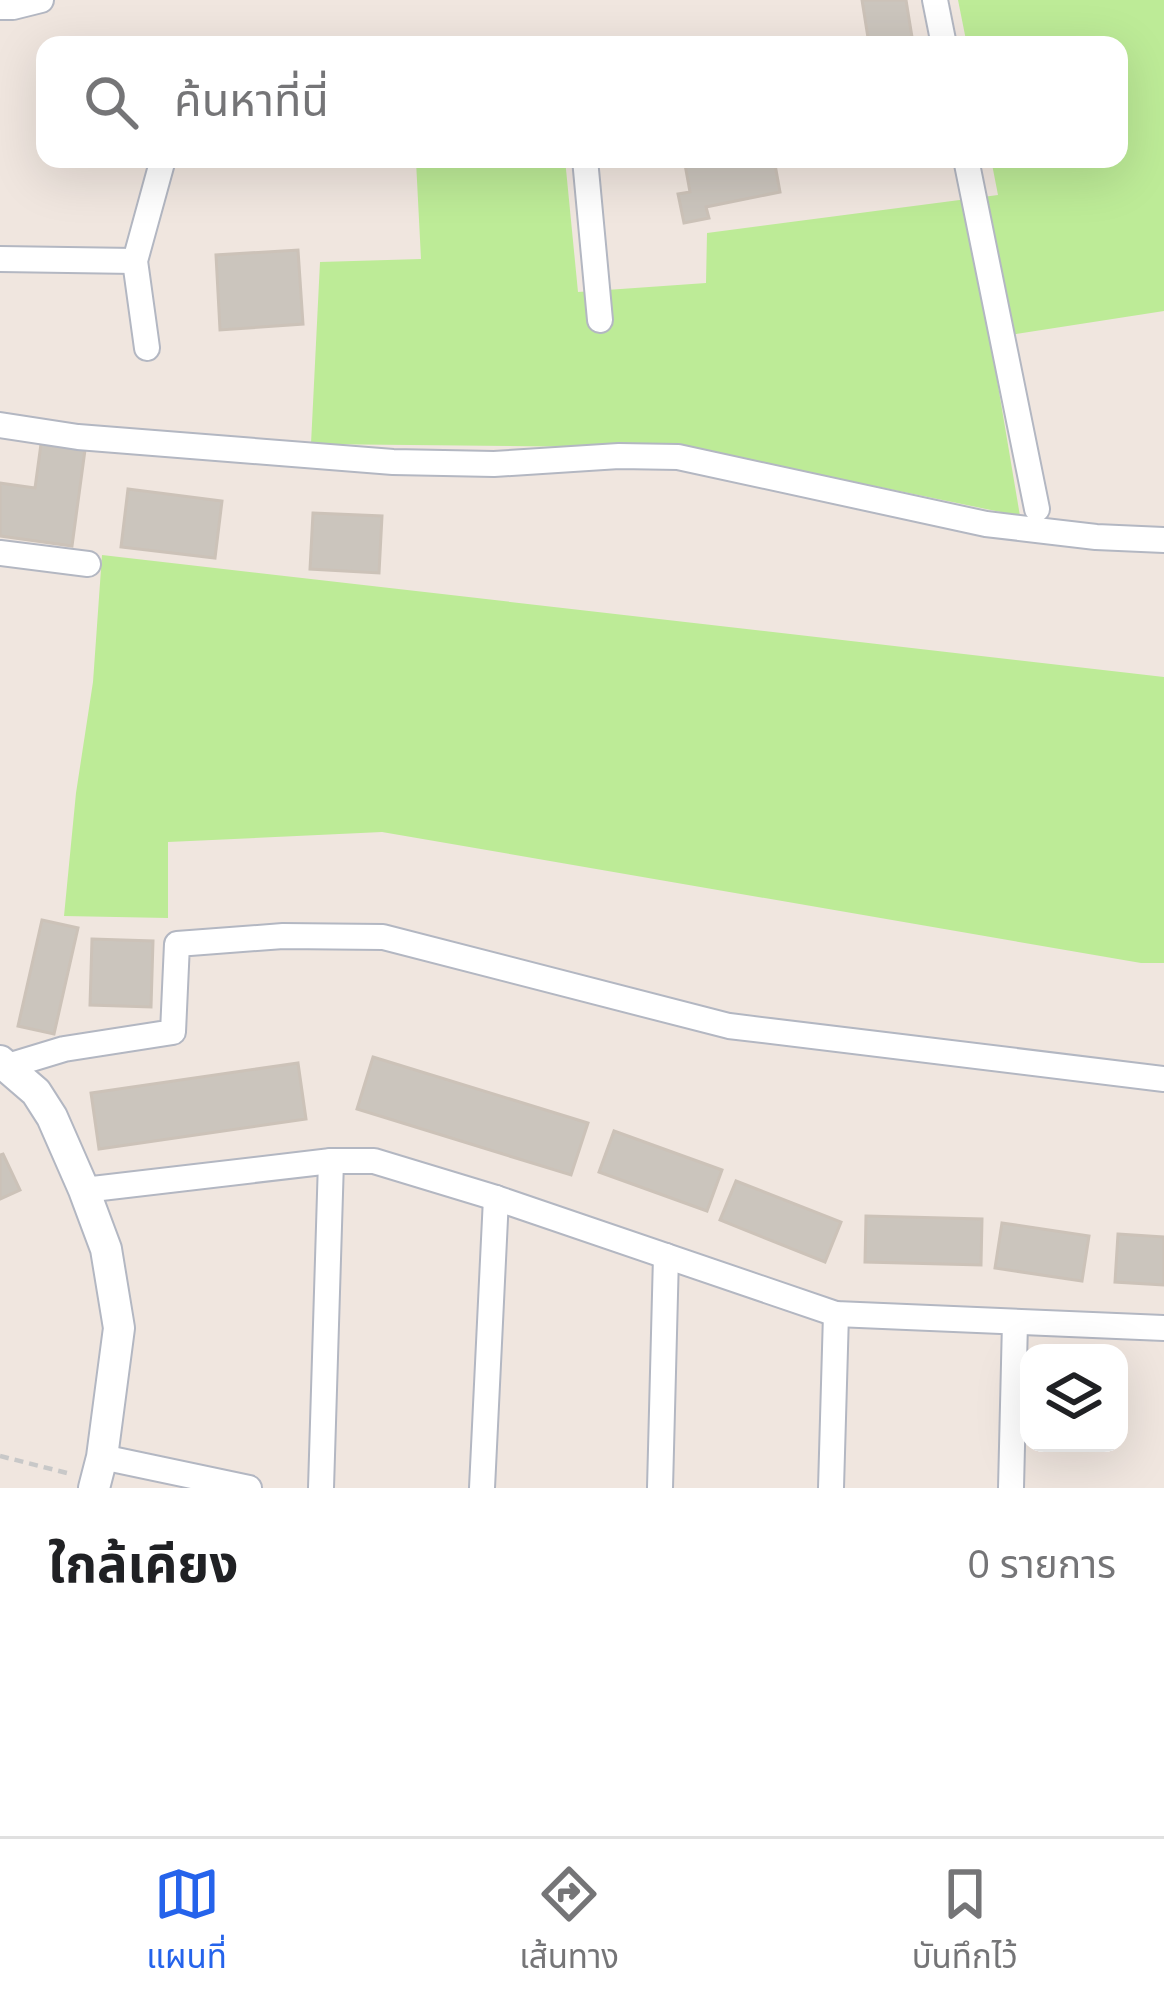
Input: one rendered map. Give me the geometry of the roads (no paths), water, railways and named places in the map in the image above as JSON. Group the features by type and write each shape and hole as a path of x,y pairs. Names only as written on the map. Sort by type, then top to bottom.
{"street":[{"path":"0,7 41,0"},
{"path":"935,0 942,36"},
{"path":"147,348 135,261 161,168"},
{"path":"586,168 600,320"},
{"path":"969,168 1036,509"},
{"path":"0,259 135,261"},
{"path":"0,425 78,437 393,462 494,464 678,457 986,524 1164,540"},
{"path":"0,553 88,565"},
{"path":"4,1064 173,1032 177,944 283,936 383,938 729,1026 1164,1079"},
{"path":"4,1064 35,1092 52,1117 106,1250 119,1328 97,1475 250,1488"},
{"path":"84,1190 331,1161 374,1161 836,1314 1164,1328"},
{"path":"321,1488 331,1161"},
{"path":"482,1488 496,1198"},
{"path":"660,1488 666,1256"},
{"path":"831,1488 836,1314"},
{"path":"1011,1488 1015,1322"}]}
